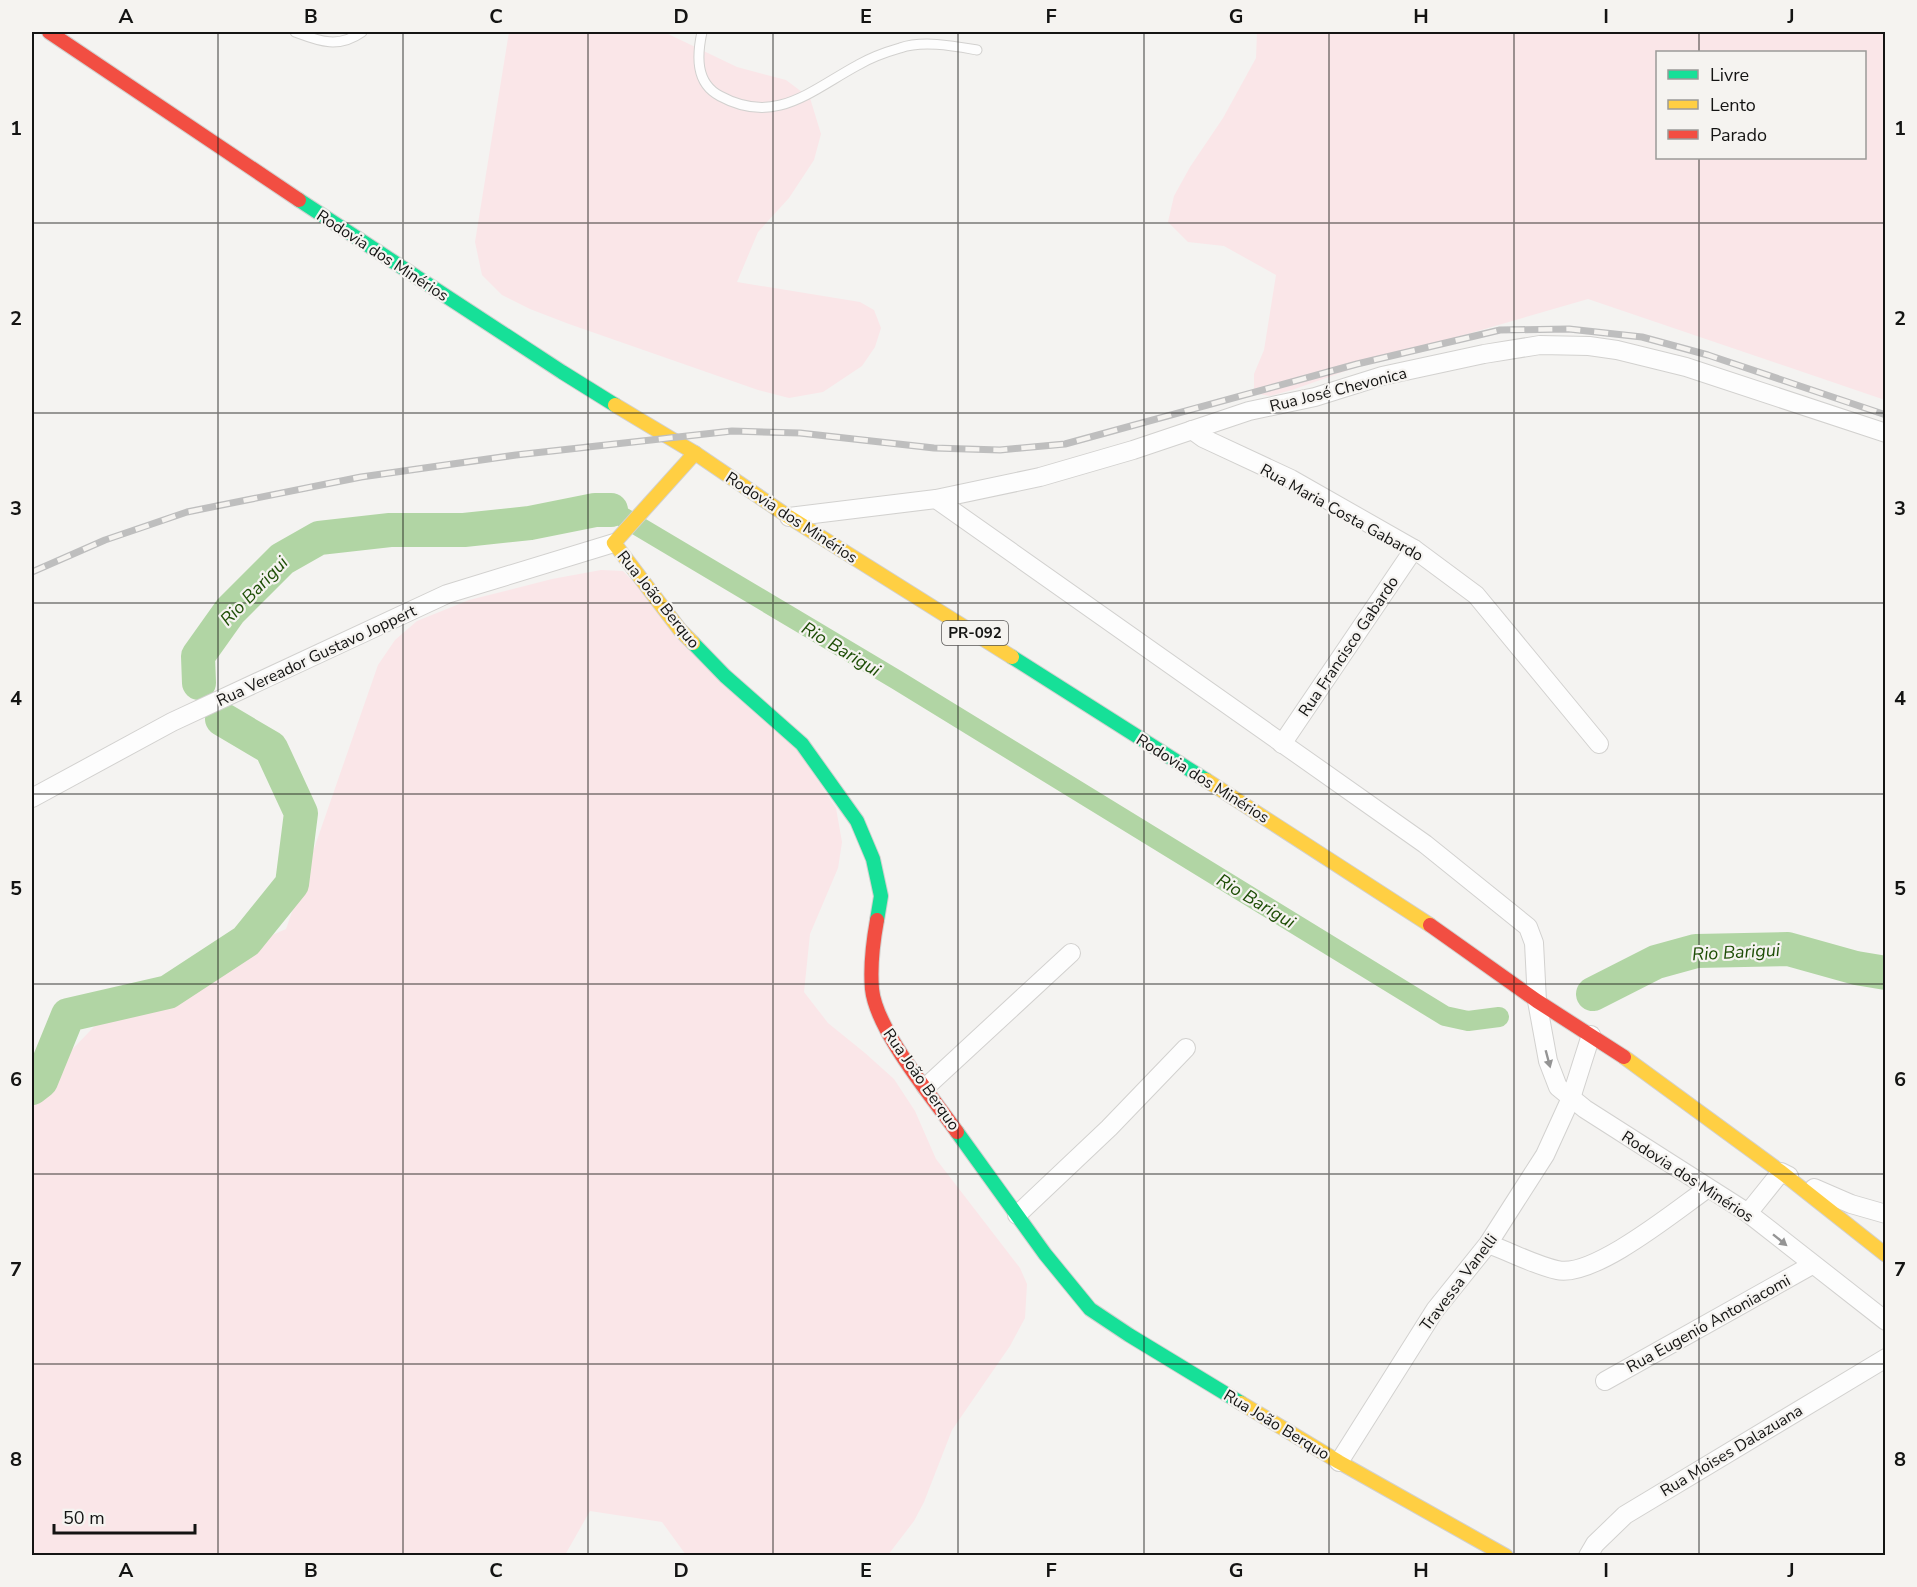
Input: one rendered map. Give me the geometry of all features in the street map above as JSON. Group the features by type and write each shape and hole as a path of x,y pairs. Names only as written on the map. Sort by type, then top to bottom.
{"main road":[{"name":"Rodovia dos Minérios","path":"49,32 298,200 562,372 695,453 789,517 1254,810 1423,920 1537,1001 1636,1064 1781,1172 1886,1255"},
{"name":"Rua João Berquo","path":"695,453 614,543 680,630 725,676 802,744 857,821 873,860 880,896 872,948 872,991 882,1020 899,1051 1017,1215 1067,1283 1090,1309 1138,1341 1340,1462 1506,1556"}],"street":[{"name":"Rua José Chevonica","path":"789,517 936,499 1040,477 1133,450 1249,411 1316,397 1382,376 1484,354 1540,345 1589,346 1686,367 1886,433"},
{"name":"Rua Maria Costa Gabardo","path":"1192,430 1203,438 1291,479 1414,549 1476,595 1599,744"},
{"path":"936,499 1425,844 1528,927 1534,943 1537,1001"},
{"name":"Rua Vereador Gustavo Joppert","path":"32,798 172,722 447,594 614,543"},
{"name":"Rua Francisco Gabardo","path":"1282,744 1414,549"},
{"path":"926,1087 1071,953"},
{"name":"Rodovia dos Minérios","path":"1537,1001 1548,1061 1558,1087 1571,1098 1748,1213 1886,1321"},
{"name":"Travessa Vanelli","path":"1340,1462 1435,1310 1488,1244 1545,1155 1571,1098 1591,1035"},
{"path":"1017,1215 1109,1128 1186,1048"},
{"path":"1748,1213 1781,1172 1851,1204 1886,1214"},
{"path":"1488,1244 1559,1271 1585,1266 1616,1252 1708,1188"},
{"name":"Rua Eugenio Antoniacomi","path":"1605,1381 1812,1265"},
{"name":"Rua Moises Dalazuana","path":"1588,1556 1595,1544 1625,1515 1886,1358"}],"lane":[{"path":"295,32 327,44 355,37 362,32"},
{"path":"702,32 698,53 700,74 713,93 736,105 765,108 794,102 860,63 903,46 944,44 977,50"}],"shaded area":[{"path":"509,32 664,32 737,67 786,80 810,98 821,134 814,160 789,198 758,232 737,282 860,302 874,310 881,328 875,347 862,366 823,392 789,398 758,390 569,324 502,295 482,275 475,242"},
{"path":"1257,32 1885,32 1885,400 1588,299 1368,363 1292,390 1270,396 1254,393 1254,374 1264,350 1276,275 1224,246 1188,242 1168,222 1174,196 1190,167 1223,118 1256,58"},
{"path":"601,570 623,571 799,752 836,808 842,842 838,868 810,934 804,992 828,1023 894,1079 915,1111 936,1159 1020,1268 1027,1284 1025,1318 1010,1346 952,1430 924,1502 914,1521 888,1555 686,1555 662,1522 590,1511 565,1555 32,1555 32,1091 116,1004 286,929 378,665 395,640 417,621 469,600 552,579"}],"waterway":[{"name":"Rio Barigui","path":"199,683 198,656 230,611 282,559 319,538 390,530 464,530 530,523 595,510 611,510"},
{"name":"Rio Barigui","path":"611,510 897,680 1445,1016 1468,1021 1499,1017"},
{"name":"Rio Barigui","path":"32,1088 41,1081 68,1015 168,992 246,941 292,884 301,813 271,748 222,719"},
{"name":"Rio Barigui","path":"1593,994 1656,962 1696,951 1788,949 1856,968 1886,973"}],"railway":[{"path":"32,572 105,540 187,512 361,477 516,455 732,431 800,433 934,448 1000,450 1065,444 1357,364 1500,330 1569,329 1642,337 1708,355 1886,415"}],"traffic: fast":[{"path":"299,200 615,405"},
{"path":"693,643 725,676 802,744 857,821 873,859 881,896 877,920"},
{"path":"1012,657 1206,780"},
{"path":"957,1132 1045,1254 1090,1309 1241,1403"}],"traffic: slow":[{"path":"615,405 695,453 789,517 1012,657"},
{"path":"693,643 680,630 614,543 695,453"},
{"path":"1206,780 1430,925"},
{"path":"1624,1057 1781,1172 1886,1255"},
{"path":"1241,1403 1339,1462 1506,1556"}],"traffic: jam":[{"path":"49,32 299,200"},
{"path":"877,920 871,972 876,1006 894,1043 957,1132"},
{"path":"1430,925 1537,1001 1624,1057"}]}
